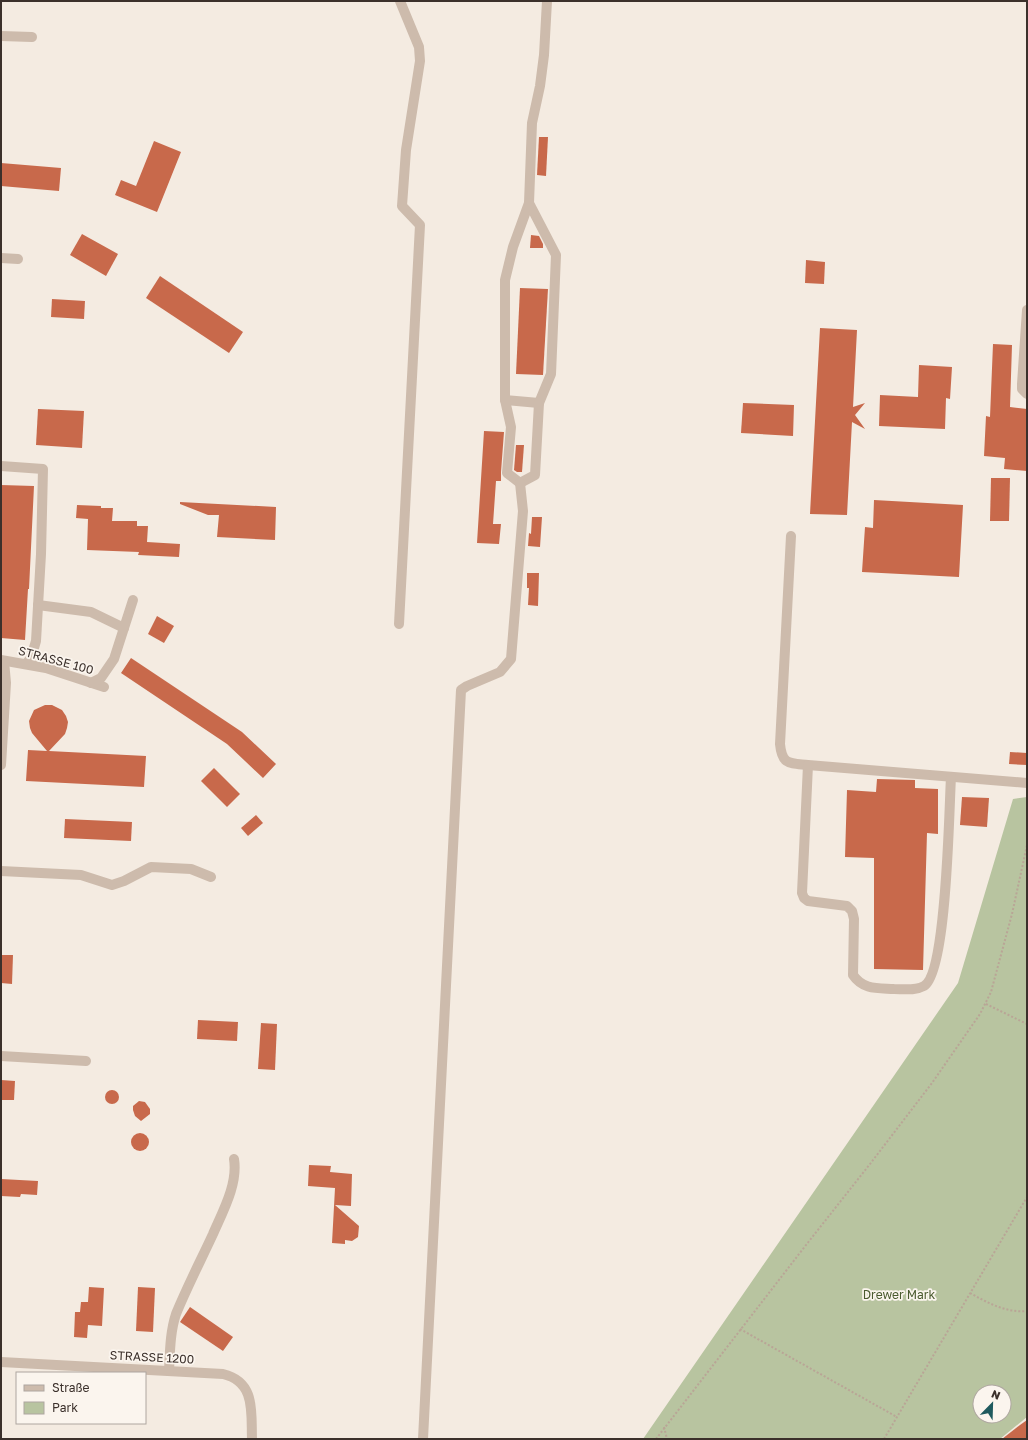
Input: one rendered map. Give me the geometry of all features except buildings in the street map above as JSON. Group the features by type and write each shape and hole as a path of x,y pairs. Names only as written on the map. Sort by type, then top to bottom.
{"street":[{"path":"399,624 420,225 402,206 406,150 420,61 419,47 400,1"},
{"path":"423,1439 461,690 500,672 511,659 522,510 520,483 507,473 511,427 505,400 505,280 513,247 528,203 532,123 540,86 544,55 547,1"},
{"path":"1,36 32,37"},
{"path":"520,483 535,475 539,403 551,374 556,255 528,203"},
{"path":"1,258 18,259"},
{"path":"1027,310 1022,384 1022,389 1027,394"},
{"path":"505,400 539,403"},
{"path":"1,466 43,469 36,641 31,658 26,664"},
{"path":"791,536 780,744 781,753 785,761 789,763 808,765 1027,783"},
{"path":"91,682 101,678 114,659 133,600"},
{"path":"38,605 91,612 124,628"},
{"path":"1,765 6,683 3,660"},
{"name":"STRASSE 100","path":"3,660 46,668 104,687"},
{"path":"808,765 802,892 804,898 808,901 847,906 852,911 854,919 853,975 858,982 864,986 887,988 914,989 924,986 932,976 942,922 947,866 951,777"},
{"path":"1,871 81,875 112,885 124,881 151,867 191,869 211,877"},
{"path":"1,1056 86,1061"},
{"path":"169,1371 170,1345 176,1315 224,1210 231,1188 235,1166 234,1159"},
{"name":"STRASSE 1200","path":"1,1362 223,1374 234,1377 244,1385 251,1405 252,1439"}],"path":[{"path":"656,1439 932,1083 986,1004 991,992 1012,914 1027,845"},
{"path":"986,1004 1027,1024"},
{"path":"884,1439 1027,1197"},
{"path":"970,1293 993,1306 1017,1312 1027,1310"},
{"path":"740,1329 897,1416"},
{"path":"664,1427 667,1439"}],"green space":[{"name":"Drewer Mark","path":"1027,797 1027,1417 1000,1439 643,1439 958,983 1013,799"}]}
